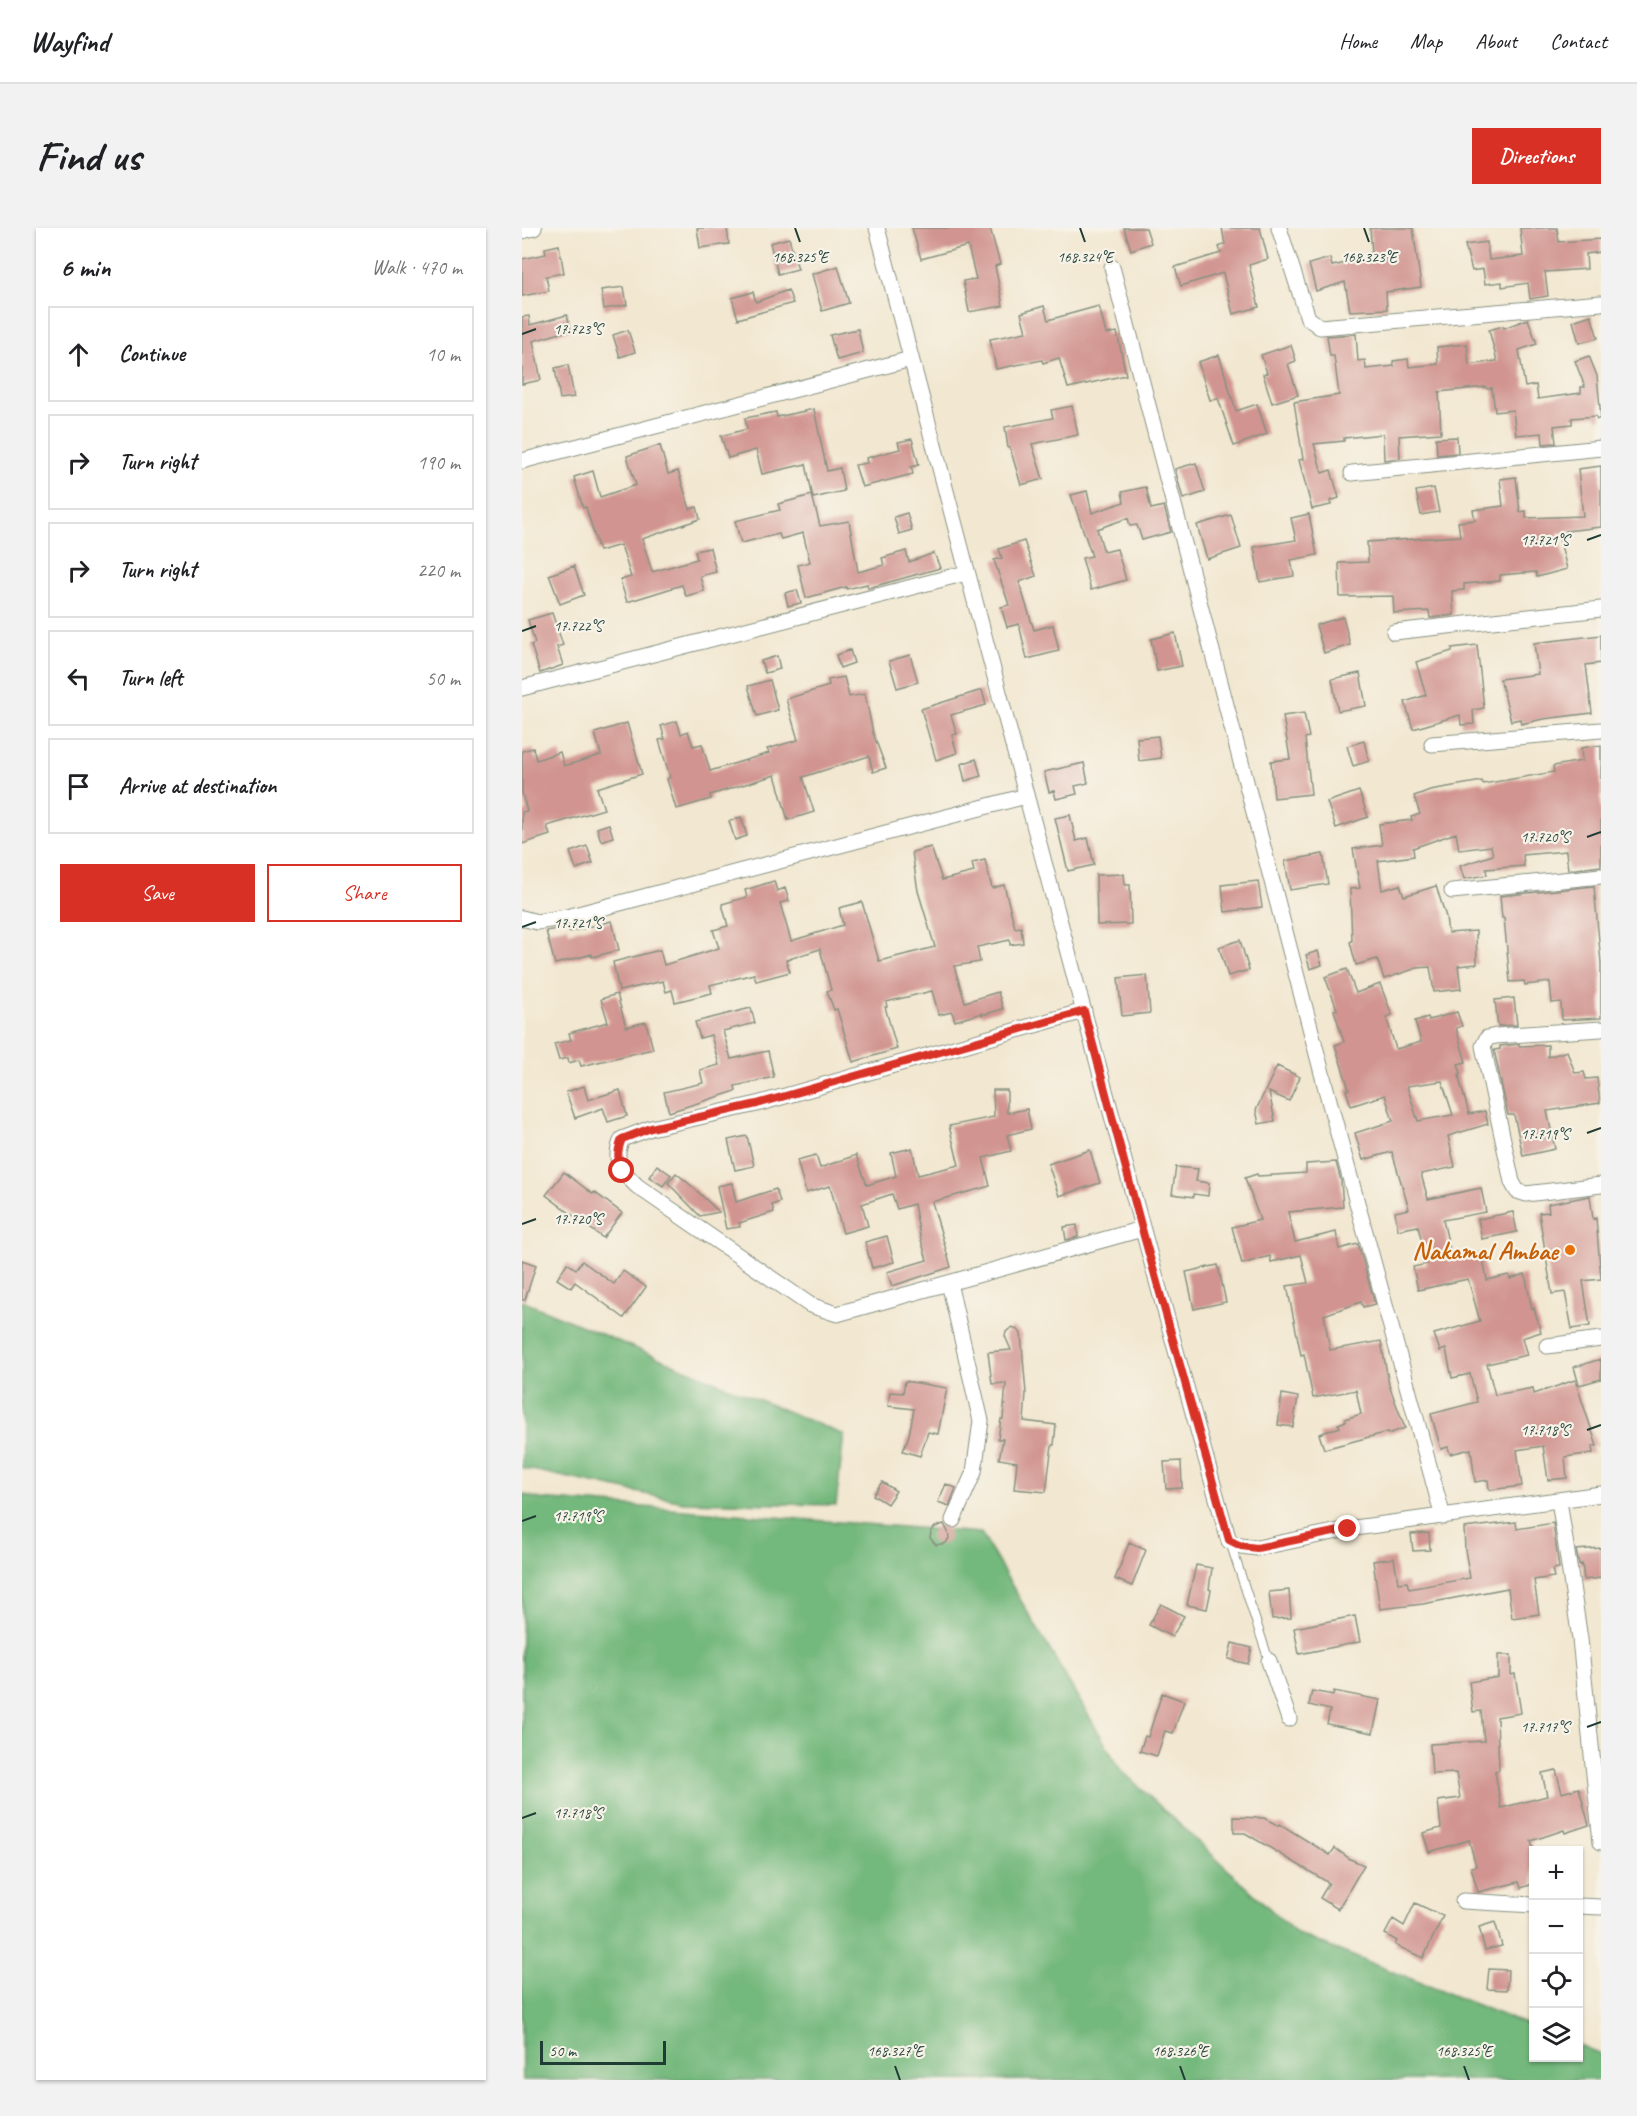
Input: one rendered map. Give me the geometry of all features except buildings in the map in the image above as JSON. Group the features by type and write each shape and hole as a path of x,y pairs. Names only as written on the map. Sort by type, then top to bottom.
{"street":[{"path":"522,231 534,228"},
{"path":"877,228 966,573 1142,1229 1229,1540 1241,1546 1257,1548 1348,1529 1601,1494"},
{"path":"1279,228 1308,318 1320,327 1601,303"},
{"path":"1112,267 1330,1104 1443,1517"},
{"path":"522,461 911,359"},
{"path":"1352,473 1601,448"},
{"path":"522,688 966,573"},
{"path":"1394,632 1601,609"},
{"path":"1432,744 1601,730"},
{"path":"522,918 537,922 567,917 1026,796"},
{"path":"1452,891 1601,876"},
{"path":"1084,1011 757,1104 651,1128 622,1139 617,1159 622,1171 637,1186 810,1305 837,1314 1142,1229"},
{"path":"1601,1029 1496,1036 1487,1038 1483,1046 1512,1182 1517,1191 1526,1194 1601,1185"},
{"path":"949,1283 981,1421 974,1472 953,1520"},
{"path":"1547,1346 1601,1339"},
{"path":"1559,1500 1580,1639 1601,1842"},
{"path":"1269,1661 1289,1719"},
{"path":"1462,1901 1529,1905"},
{"path":"1583,1906 1601,1907"}],"lane":[{"path":"1229,1540 1269,1661"}],"green space":[{"path":"522,1301 844,1435 836,1505 683,1502 522,1468"},
{"path":"522,1494 540,1499 981,1533 1120,1769 1297,1934 1529,2025 1529,2062 1583,2062 1583,2047 1601,2054 1601,2080 522,2080"}],"place":[{"name":"Nakamal Ambae","path":"1570,1250"}],"route":[{"path":"622,1171 617,1159 622,1139 651,1128 757,1104 1084,1011 1229,1540 1241,1546 1257,1548 1348,1529"}]}
